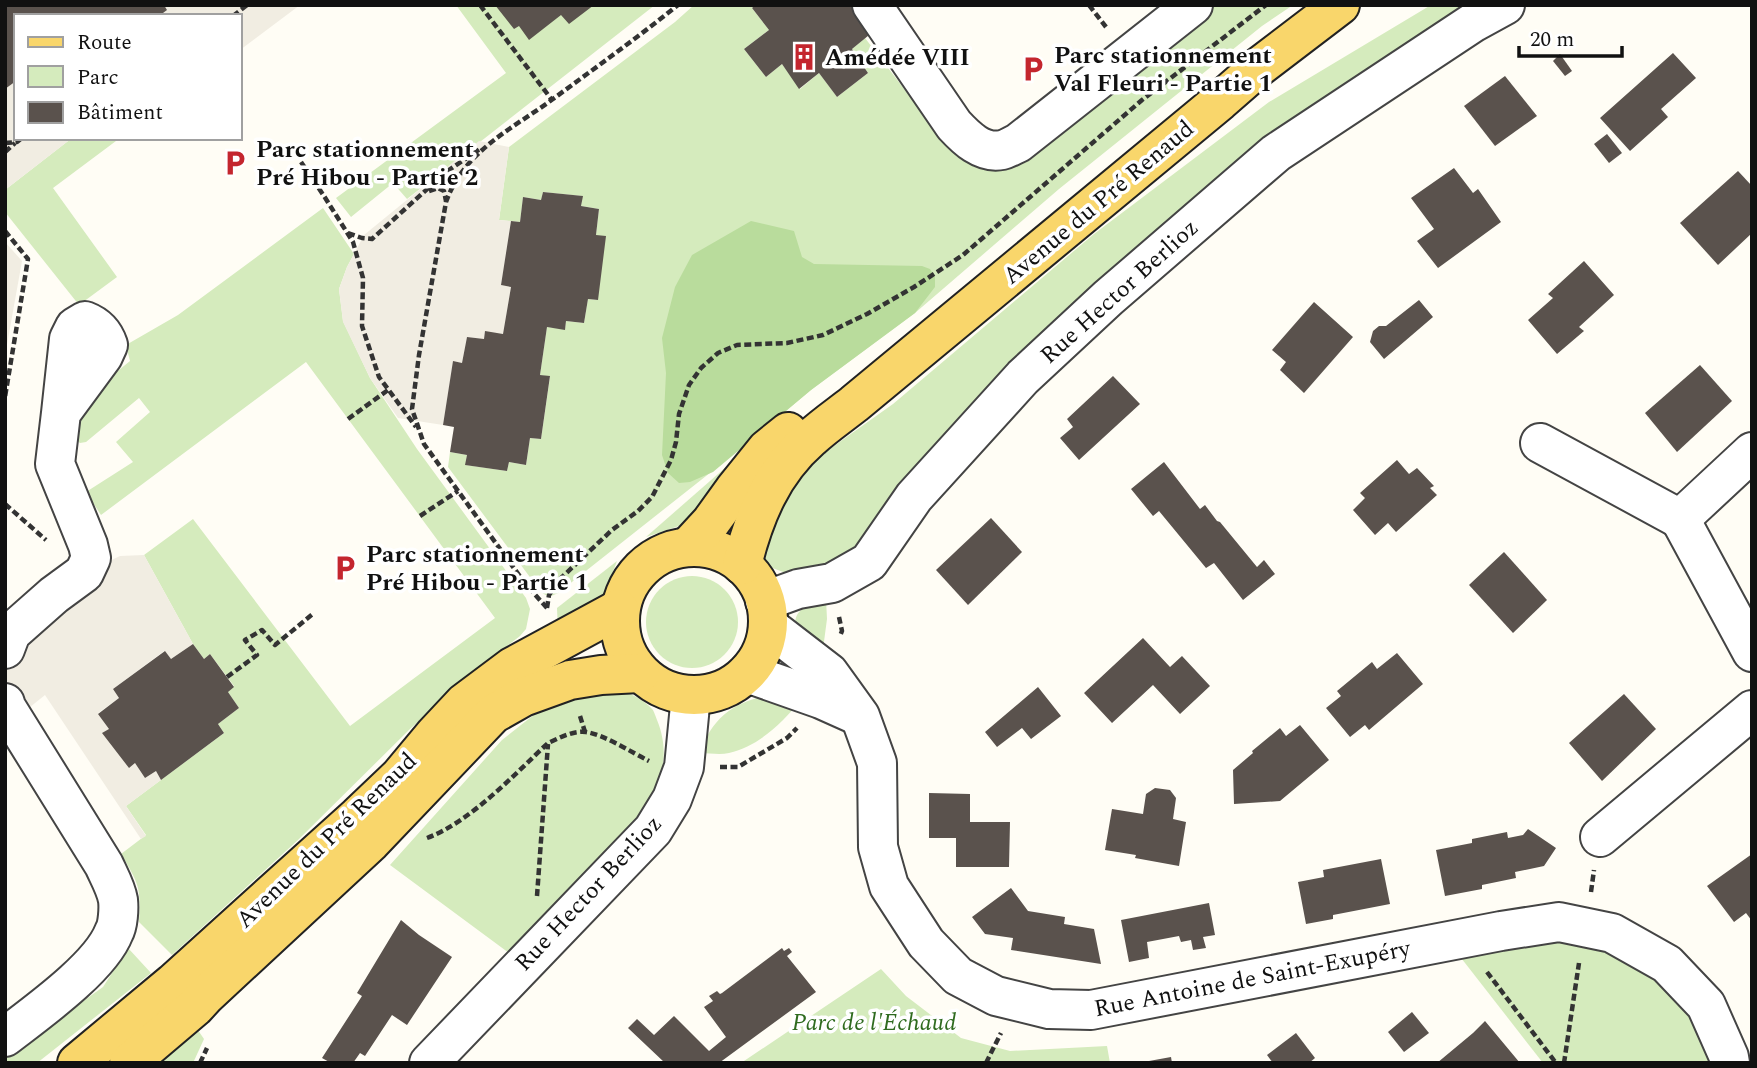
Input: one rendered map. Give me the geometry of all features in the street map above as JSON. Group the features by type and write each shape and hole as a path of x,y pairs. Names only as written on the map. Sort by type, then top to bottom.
{"main road":[{"name":"Avenue du Pré Renaud","path":"742,565 761,505 784,467 810,438 1220,102 1260,66 1340,5"},
{"name":"Avenue du Pré Renaud","path":"688,547 711,522 767,449 802,419 843,391 922,347"},
{"path":"688,547 708,548 726,554 742,565 757,581 767,613 765,643 758,660 747,673 731,685 711,693 691,695 672,692 655,685 640,673 626,654 620,632 619,609 625,590 636,573 651,559 669,550 688,547"},
{"name":"Avenue du Pré Renaud","path":"77,1063 173,983 358,816 400,776 464,703 512,667 619,609"},
{"name":"Avenue du Pré Renaud","path":"129,1063 195,1007 371,842 493,714 523,697 570,680 640,673"}],"street":[{"path":"872,5 966,139 982,148 1000,150 1018,143 1193,5"},
{"name":"Rue Hector Berlioz","path":"767,613 798,589 832,583 869,562 914,497 1023,377 1108,298 1276,153 1474,22 1505,5"},
{"path":"5,649 11,633 84,573 91,558 89,545 55,464 61,413"},
{"path":"1540,443 1680,519 1752,652"},
{"path":"1680,519 1752,452"},
{"name":"Rue Antoine de Saint-Exupéry","path":"767,613 825,686 860,716 877,763 878,847 889,886 926,943 958,976 996,996 1049,1009 1091,1010 1559,922 1612,933 1667,964 1706,1005 1730,1063"},
{"name":"Rue Antoine de Saint-Exupéry","path":"747,673 825,686"},
{"name":"Rue Hector Berlioz","path":"429,1063 653,830 672,799 684,767 691,695"},
{"path":"5,703 104,865 118,901 115,931 104,951 80,976 5,1037"},
{"path":"1600,837 1752,710"}],"path":[{"path":"480,5 552,100"},
{"path":"347,232 372,239 446,172 552,100 678,5"},
{"path":"1090,5 1107,28"},
{"path":"488,143 453,184 446,202 412,409 424,444 524,582 547,609 553,587 567,571 652,497 671,460 679,414 689,385 718,353 737,345 788,343 823,335 915,287 963,255 1142,100 1266,5"},
{"path":"5,143 19,140"},
{"path":"5,152 19,140"},
{"path":"301,162 353,242 363,278 362,326 379,377 420,432"},
{"path":"425,192 438,188 444,191 446,202"},
{"path":"5,231 27,259 5,397"},
{"path":"348,419 388,390"},
{"path":"420,516 458,491"},
{"path":"5,515 12,512"},
{"path":"585,732 652,762 684,767 738,767 787,738 810,715 825,686 842,631 832,583"},
{"path":"227,677 257,655 245,640 262,629 275,645 314,613"},
{"path":"533,954 548,743"},
{"path":"1564,1063 1600,837"},
{"path":"986,1063 1001,1033"}],"green space":[{"path":"456,5 655,5 407,199 393,183 351,217 336,198 506,73"},
{"path":"694,5 755,5 752,8 769,30 744,49 766,77 782,64 800,89 819,73 837,97 868,73 852,49 865,38 952,151 971,163 1191,25 1213,5 1293,5 1262,26 1059,189 915,313 811,390 558,593 547,596 541,592 448,467 450,452 467,455 466,465 507,471 509,462 526,465 530,438 541,439 550,377 540,375 547,327 565,329 566,321 584,323 588,299 598,300 596,235 599,209 581,206 582,196 543,192 541,200 523,197 520,222 499,220 509,147"},
{"path":"1431,5 1474,5 893,497 856,548 837,565 786,573 767,566 762,558 765,534 799,479 817,458 893,404 1094,234 1269,102"},
{"path":"69,140 117,140 53,188 117,277 79,305 5,212 5,190"},
{"path":"323,208 354,254 339,289 343,321 370,378 417,449 526,598 530,609 526,629 411,728 298,840 172,955 139,922 138,886 121,854 146,835 126,806 224,733 218,724 239,708 228,692 234,686 210,654 204,659 193,644 144,555 193,519 350,726 495,618 306,362 101,515 86,492 133,462 116,442 150,412 139,398 86,442 80,443 76,440 78,411 92,392 130,361 126,345 178,315"},
{"path":"751,221 794,231 802,257 814,264 922,266 930,269 935,277 935,287 915,313 811,390 713,472 690,482 679,483 668,473 662,455 666,373 662,338 675,287 692,255"},
{"path":"726,467 720,487 688,523 646,537"},
{"path":"617,561 599,603 558,632 557,608"},
{"path":"692,576 709,580 724,590 734,605 738,622 734,639 724,654 709,664 692,668 675,664 660,654 650,639 646,622 650,605 660,590 675,580"},
{"path":"826,599 827,619 823,649 795,625 801,610"},
{"path":"609,686 644,701 656,716 664,751 654,802 524,964 390,865 502,740 540,710"},
{"path":"768,695 801,700 778,725 750,745 726,754 700,753 711,730 725,714 755,698"},
{"path":"1544,936 1605,949 1663,984 1690,1010 1711,1063 1543,1063 1458,954"},
{"path":"128,948 151,973 37,1063 5,1063 5,1057 103,987"},
{"name":"Parc de l'Échaud","path":"881,969 906,996 961,1038 1010,1051 1107,1046 1110,1063 741,1063"},
{"path":"191,1020 204,1039 193,1063 164,1063 155,1052"}],"shaded area":[{"path":"164,5 300,5 242,48 242,14 162,14 167,10"},
{"path":"14,82 14,140 69,140 5,190 5,89"},
{"path":"479,141 509,147 499,220 511,221 501,285 511,287 503,334 485,332 484,339 467,337 462,363 453,362 443,425 398,418 370,378 343,322 339,289 364,235"},
{"path":"5,242 22,261 5,356"},
{"path":"144,555 193,644 171,659 164,651 113,689 119,698 98,713 129,768 135,763 145,778 156,771 161,780 126,806 146,836 141,839 45,695 25,711 5,703 5,649 84,573 120,556"}],"building":[{"path":"5,5 164,5 167,10 162,14 14,14 14,82 5,89"},
{"path":"495,5 594,5 569,24 561,15 529,40 519,26 514,29"},
{"name":"Amédée VIII","path":"755,5 860,5 874,31 852,49 868,73 837,97 819,73 799,89 782,64 766,77 744,49 769,30 752,8"},
{"path":"1673,53 1696,78 1661,109 1668,117 1630,151 1600,118"},
{"path":"1560,54 1572,71 1565,76 1553,61"},
{"path":"1505,76 1537,116 1495,146 1464,106"},
{"path":"1607,134 1622,153 1609,163 1594,144"},
{"path":"1454,168 1473,193 1478,189 1501,222 1438,268 1417,241 1434,229 1411,198"},
{"path":"1738,171 1752,186 1752,233 1718,265 1680,223"},
{"path":"543,192 583,196 581,206 599,209 596,235 606,236 598,300 588,299 584,323 566,321 565,330 547,327 540,375 550,376 541,439 530,438 526,465 509,462 507,471 465,465 467,455 450,452 454,427 443,425 453,361 462,363 467,337 484,339 485,331 503,334 511,287 501,285 511,221 520,222 523,197 541,200"},
{"path":"1584,261 1614,295 1579,327 1584,331 1557,354 1528,320 1553,298 1548,294"},
{"path":"1419,300 1433,317 1384,359 1370,342 1373,331 1379,326 1386,326"},
{"path":"1314,302 1353,337 1304,393 1280,370 1286,362 1272,350"},
{"path":"1700,365 1732,401 1677,452 1645,413"},
{"path":"1113,376 1140,404 1079,460 1060,438 1073,427 1067,419"},
{"path":"1397,460 1409,474 1417,468 1434,486 1430,488 1437,495 1396,532 1388,523 1375,535 1353,510 1365,498 1360,493"},
{"path":"1164,462 1200,509 1205,505 1257,567 1264,560 1275,574 1243,600 1214,563 1206,568 1159,511 1153,516 1131,489"},
{"path":"991,518 1022,552 968,605 936,570"},
{"path":"1504,552 1547,600 1513,633 1469,585"},
{"path":"1143,638 1170,667 1182,656 1210,686 1180,714 1153,685 1112,723 1084,693"},
{"path":"193,644 204,659 210,654 234,687 228,692 239,708 218,724 224,733 161,780 156,771 145,778 135,763 129,768 102,733 109,729 98,714 119,698 113,689 165,651 171,659"},
{"path":"1397,653 1423,684 1369,730 1365,725 1350,737 1326,708 1341,696 1337,691 1372,662 1377,669"},
{"path":"1038,687 1061,716 1031,739 1022,728 997,747 985,732"},
{"path":"1624,694 1656,729 1602,781 1569,743"},
{"path":"1300,725 1329,760 1280,801 1234,804 1233,770 1280,728 1286,736"},
{"path":"1155,788 1170,790 1176,798 1173,819 1186,822 1179,866 1105,850 1112,809 1143,814 1146,794"},
{"path":"929,793 970,794 970,822 1010,822 1009,867 956,867 956,838 929,838"},
{"path":"1528,829 1556,848 1544,866 1515,872 1516,878 1482,885 1482,889 1445,896 1436,850 1507,832 1508,838 1523,835"},
{"path":"1752,854 1752,921 1746,913 1734,922 1707,886"},
{"path":"1381,859 1390,904 1333,915 1333,919 1306,924 1298,882 1324,877 1323,870"},
{"path":"1011,888 1028,911 1065,917 1064,924 1094,929 1101,964 1011,950 1013,938 985,934 972,917"},
{"path":"1209,903 1215,935 1203,937 1206,948 1193,950 1191,940 1181,942 1179,936 1147,942 1149,958 1129,962 1121,920"},
{"path":"401,920 452,957 407,1025 392,1015 365,1056 360,1053 353,1063 331,1063 322,1058 362,996 357,993"},
{"path":"782,948 784,951 789,948 792,952 787,956 816,992 719,1063 665,1063 628,1028 637,1019 654,1035 674,1016 709,1051 726,1037 704,1007 713,1001 709,996 717,991 722,993"},
{"path":"1412,1012 1429,1033 1404,1052 1388,1032"},
{"path":"1485,1021 1520,1063 1437,1063 1473,1033"},
{"path":"1296,1033 1315,1058 1309,1063 1273,1063 1267,1055"},
{"path":"1171,1057 1172,1063 1149,1063 1149,1061"}],"place":[{"name":"Amédée VIII","path":"804,57"},
{"name":"Parc stationnement Val Fleuri - Partie 1","path":"1033,69"},
{"name":"Parc stationnement Pré Hibou - Partie 2","path":"235,163"},
{"name":"Parc stationnement Pré Hibou - Partie 1","path":"345,568"}]}
